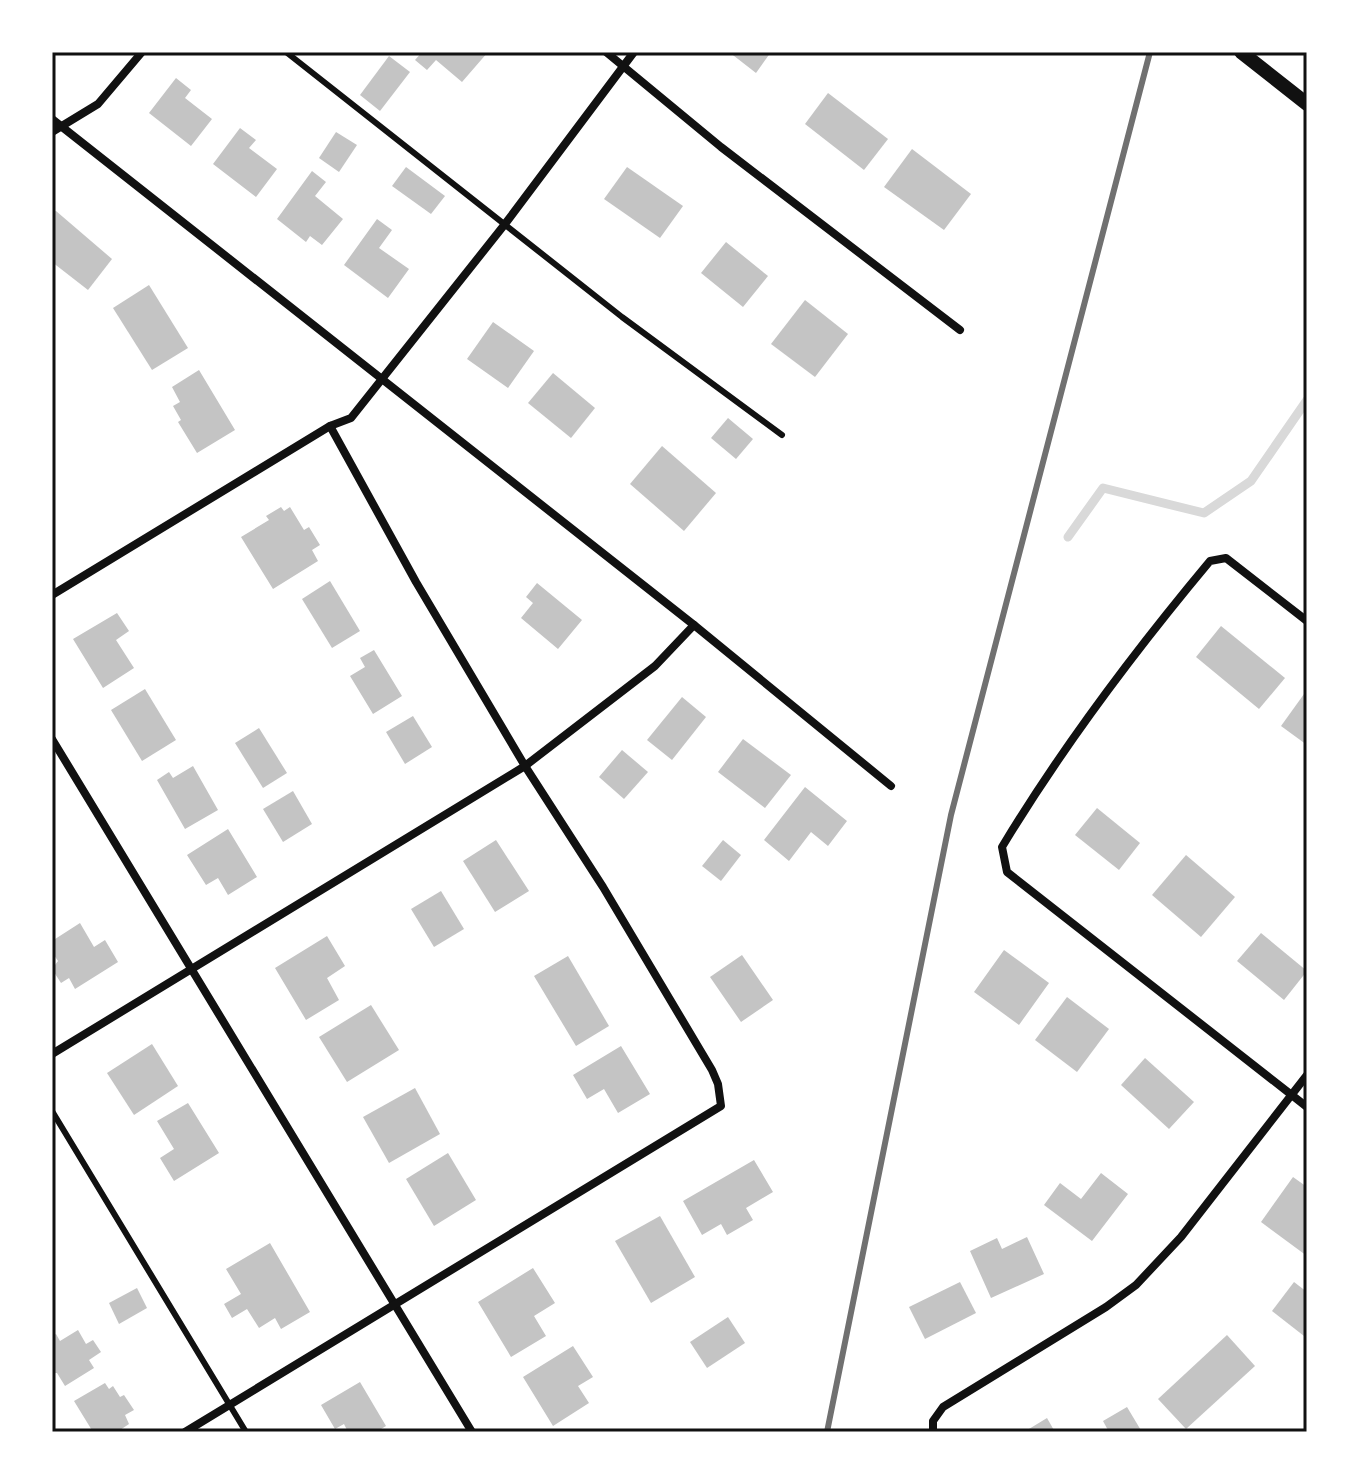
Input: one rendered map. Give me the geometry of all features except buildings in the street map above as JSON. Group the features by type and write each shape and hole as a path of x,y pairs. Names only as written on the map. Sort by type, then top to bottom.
{"street":[{"path":"52,132 98,104 142,52"},
{"path":"606,52 721,147 960,330"},
{"path":"52,595 330,426 351,418 505,224 634,52"},
{"path":"1241,52 1307,104"},
{"path":"52,119 694,625 891,786"},
{"path":"185,1432 721,1106 718,1084 712,1070 603,887 525,766 416,582 330,426"},
{"path":"1307,621 1226,558 1210,561 1038,786 1002,847 1002,861 1007,872 1307,1107"},
{"path":"52,1054 525,766 655,666 694,625"},
{"path":"52,739 472,1432"},
{"path":"933,1432 933,1421 943,1407 1106,1307 1136,1285 1181,1237 1307,1075"}],"lane":[{"path":"286,52 622,317 782,435"},
{"path":"52,1111 246,1432"}],"waterway":[{"path":"1068,537 1103,488 1204,513 1251,481 1307,400"}],"railway":[{"path":"827,1432 951,815 1150,52"}]}
